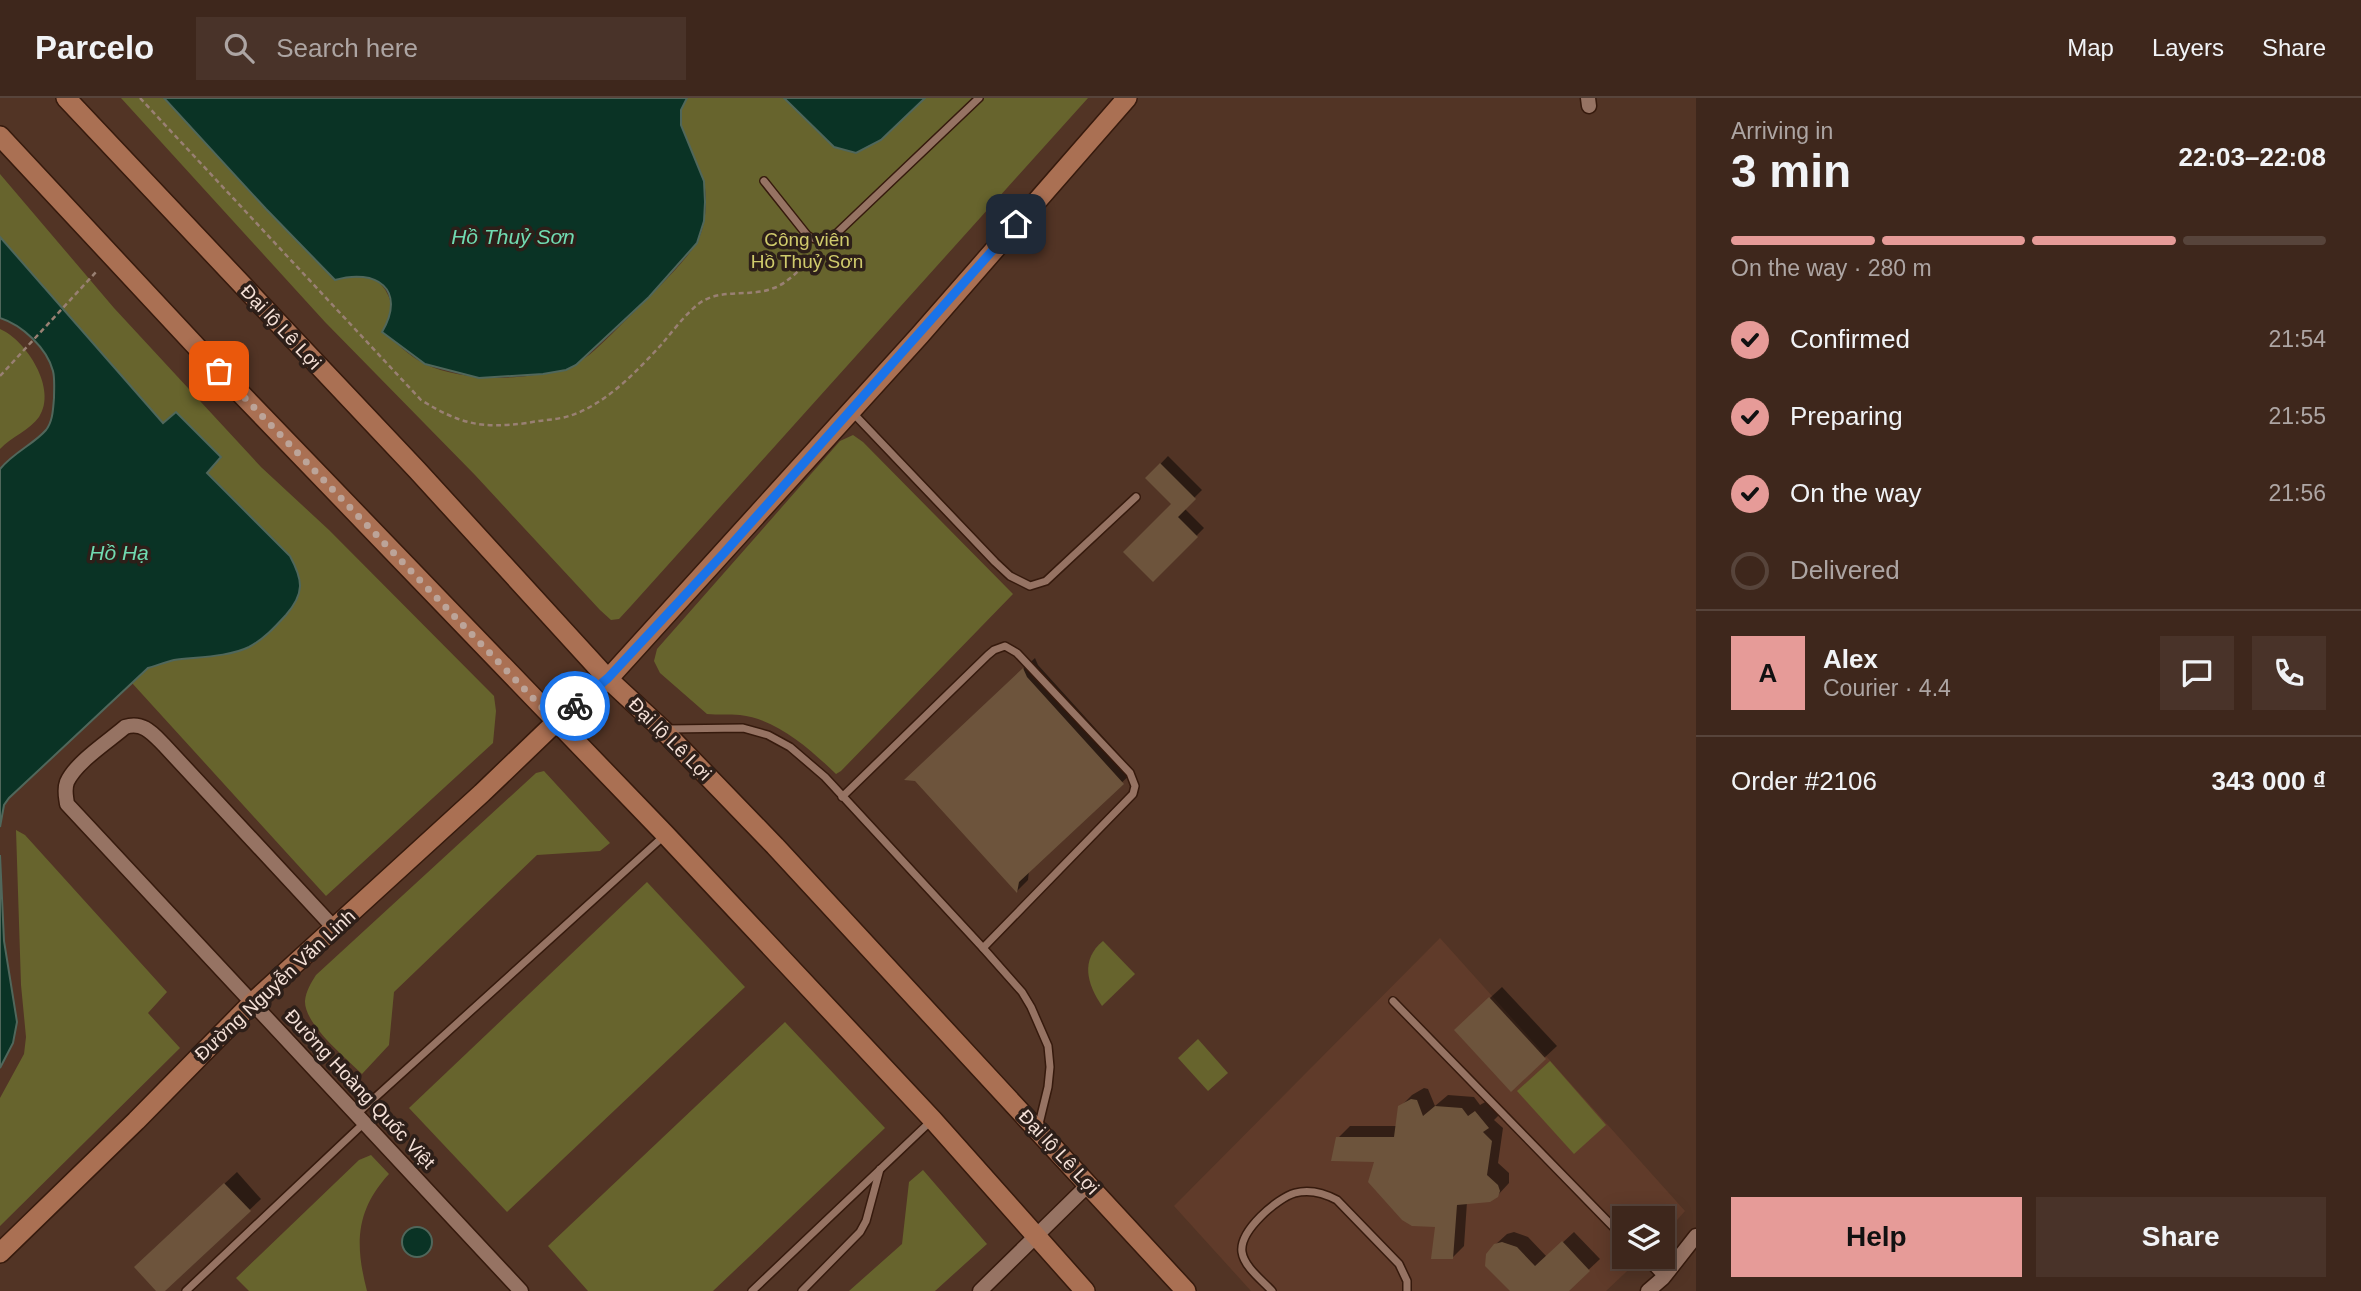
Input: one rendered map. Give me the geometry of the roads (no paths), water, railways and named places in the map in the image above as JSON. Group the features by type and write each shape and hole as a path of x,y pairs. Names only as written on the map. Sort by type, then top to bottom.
{"main road":[{"name":"Đại lộ Lê Lợi","path":"66,98 418,470 608,678 662,729 775,846 1186,1291"},
{"name":"Đường Nguyễn Văn Linh","path":"0,1253 253,1002 556,722 608,678 920,335 1127,98"},
{"path":"0,136 219,371 665,834 933,1119 1085,1291"}],"street":[{"name":"Đường Hoàng Quốc Việt","path":"335,929 164,745 142,726 133,724 125,727 86,760 67,783 67,804 521,1291"},
{"path":"980,1291 1089,1184"},
{"path":"1648,1291 1663,1278 1696,1236"}],"lane":[{"path":"764,181 807,235 817,240 826,240 837,233 979,98"},
{"path":"850,410 1010,576 1030,586 1046,581 1136,497"},
{"path":"842,797 988,654 1005,646 1017,653 1130,773 1135,786 1133,794 983,948"},
{"path":"662,729 727,727 757,731 790,747 816,769 1022,992 1048,1046 1048,1087 1038,1129"},
{"path":"186,1291 361,1118 665,834"},
{"path":"1393,1002 1612,1226"},
{"path":"752,1291 933,1119"},
{"path":"802,1291 860,1232 866,1221 881,1167"},
{"path":"1272,1291 1245,1260 1242,1252 1245,1236 1283,1198 1308,1191 1328,1195 1337,1200 1399,1264 1407,1281 1406,1291"},
{"path":"1654,1269 1663,1278"}],"water":[{"name":"Hồ Thuỷ Sơn","path":"164,98 687,98 681,110 681,125 704,181 704,221 697,243 649,297 576,365 566,370 543,374 479,378 425,364 382,332 391,304 389,293 383,285 363,277 335,280"},
{"path":"784,98 925,98 881,140 856,153 834,147"},
{"name":"Hồ Hạ","path":"0,237 163,423 176,412 221,457 207,473 290,556 298,572 300,586 296,600 286,615 264,637 249,647 222,655 174,660 148,668 9,798 4,805 0,827 0,469 48,426 53,411 54,374 50,362 39,346 17,326 0,318"},
{"path":"0,855 4,941 17,1022 13,1043 0,1068"},
{"path":"417,1227 428,1231 432,1242 428,1253 417,1257 406,1253 402,1242 406,1231"}],"park label":[{"name":"Công viên Hồ Thuỷ Sơn","path":"807,250"}]}
